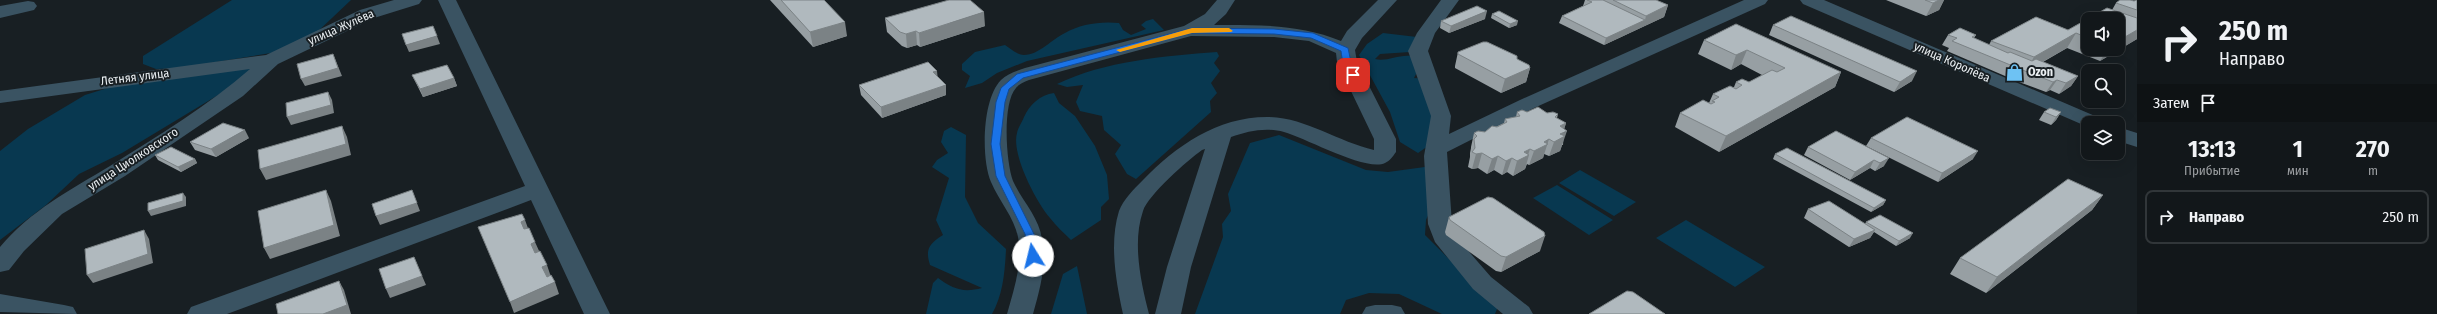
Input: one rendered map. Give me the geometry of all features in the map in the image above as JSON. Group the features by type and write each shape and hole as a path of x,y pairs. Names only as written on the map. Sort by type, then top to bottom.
{"street":[{"name":"улица Жулёва","path":"271,60 367,14 413,0"},
{"path":"447,0 597,314"},
{"path":"1020,314 1030,281 1033,256 1030,234 1001,176 997,157 995,144 998,120 1005,88 1020,76 1042,69 1192,30 1208,21 1223,7 1226,0"},
{"path":"1135,313 1128,284 1128,242 1131,210 1150,185 1190,148 1241,125 1267,122 1315,135 1357,154 1378,158 1385,152 1385,139 1347,62 1345,50 1354,35 1388,0"},
{"path":"1450,0 1426,33 1418,51 1440,116 1435,149 1440,224 1447,242 1482,283 1520,314"},
{"path":"1435,149 1527,104 1759,0"},
{"name":"улица Королёва","path":"1809,0 2081,117"},
{"path":"0,12 28,6"},
{"path":"1192,30 1274,31 1313,36 1345,50"},
{"name":"Летняя улица","path":"0,97 61,86 271,60"},
{"name":"улица Циолковского","path":"0,264 15,245 54,209 117,171 236,92 271,60"},
{"path":"1168,314 1179,267 1221,133"},
{"path":"2125,136 2137,141"},
{"path":"200,314 537,190"},
{"path":"0,303 64,314"},
{"path":"1376,314 1392,314"}],"shaded area":[{"path":"232,0 351,0 314,35 277,52 180,68 156,69 143,64 143,56"},
{"path":"1153,19 1164,30 1027,61 997,73 982,83 965,88 970,76 962,70 962,64 975,52 1005,45 1019,54 1030,54 1040,50 1065,33 1084,25 1105,22 1119,23 1123,30 1131,35 1146,29 1141,25 1146,21"},
{"path":"1383,33 1417,37 1410,52 1380,54 1375,59 1384,60 1402,56 1412,56 1417,72 1414,78 1426,79 1434,91 1424,96 1433,106 1438,139 1418,153 1400,142 1390,112 1359,55 1367,44"},
{"path":"1217,52 1219,56 1214,63 1220,71 1211,83 1217,93 1210,101 1211,112 1136,179 1127,174 1115,154 1121,145 1104,130 1102,116 1080,111 1076,102 1083,85 1067,87 1057,84 1075,76 1095,70 1135,61 1176,55"},
{"path":"255,65 238,83 122,153 79,174 46,205 0,240 0,151 28,129 85,95 111,87"},
{"path":"1054,93 1059,103 1075,116 1095,146 1107,175 1109,199 1101,207 1101,220 1071,240 1057,227 1038,201 1021,165 1016,142 1018,129 1026,112 1032,104 1044,96"},
{"path":"951,127 966,135 965,197 978,223 1006,249 1001,291 992,314 926,314 933,283 938,278 958,289 969,290 982,288 930,265 928,255 931,244 943,235 936,220 949,178 932,167 937,160 948,153 941,142 944,131"},
{"path":"1279,135 1366,170 1388,172 1432,166 1433,204 1426,220 1425,235 1458,268 1496,300 1497,309 1495,314 1442,314 1399,294 1369,293 1346,300 1340,314 1195,314 1223,237 1222,224 1231,211 1228,194 1250,143"},
{"path":"1580,170 1636,202 1614,216 1559,183"},
{"path":"1557,185 1613,220 1589,235 1533,198"},
{"path":"1686,220 1765,267 1735,287 1656,238"},
{"path":"1077,266 1087,314 1051,314 1063,274"}],"building":[{"path":"781,0 824,0 845,22 810,32"},
{"path":"949,0 970,0 984,12 919,33 916,31 906,34 900,32 885,18"},
{"path":"1587,0 1603,0 1645,20 1606,38 1562,16 1592,2"},
{"path":"1613,0 1656,0 1668,5 1646,16"},
{"path":"1925,0 1939,0 1933,3"},
{"path":"2120,0 2137,0 2137,10 2116,3"},
{"path":"1477,6 1487,11 1451,26 1441,21"},
{"path":"2107,8 2119,12 2100,12"},
{"path":"1499,11 1518,21 1510,24 1492,14"},
{"path":"2125,14 2137,18 2137,30 2125,37"},
{"path":"1791,16 1917,71 1900,82 1773,25"},
{"path":"2036,17 2068,30 2081,23 2081,35 2076,33 2034,57 1991,41"},
{"path":"1736,24 1841,72 1726,136 1680,113 1703,100 1711,104 1715,102 1712,101 1719,97 1713,94 1730,86 1736,89 1742,85 1736,82 1742,79 1749,82 1772,70 1777,72 1785,68 1747,50 1736,55 1704,40"},
{"path":"433,26 437,36 406,45 402,34"},
{"path":"1960,28 1976,35 1972,37 2008,53 2010,52 2032,61 2036,59 2078,76 2066,83 2057,80 2053,82 2025,71 1952,41 1957,38 1948,35"},
{"path":"1483,42 1487,42 1517,56 1517,59 1529,65 1530,68 1505,79 1458,54 1458,52"},
{"path":"333,54 338,68 301,79 297,64"},
{"path":"928,62 937,71 933,72 946,85 881,107 859,85"},
{"path":"447,65 454,78 420,89 412,75"},
{"path":"328,92 331,105 287,117 286,103"},
{"path":"1538,107 1547,113 1553,112 1558,114 1555,117 1566,123 1560,126 1567,131 1560,134 1565,136 1554,142 1549,139 1544,142 1548,144 1534,151 1530,149 1524,152 1529,155 1517,161 1512,158 1506,161 1498,156 1492,159 1482,153 1476,154 1472,152 1475,148 1474,139 1477,136 1474,133 1478,131 1485,132 1492,126 1497,127 1507,122 1505,119 1520,116 1517,112 1522,110 1527,112"},
{"path":"2050,108 2061,112 2056,117 2044,112"},
{"path":"1907,117 1978,151 1942,173 1871,138"},
{"path":"223,123 245,130 211,149 190,142"},
{"path":"342,126 346,144 260,169 258,150"},
{"path":"1836,131 1889,158 1880,163 1874,160 1855,172 1808,147"},
{"path":"171,147 195,159 178,167 155,155"},
{"path":"1787,148 1886,200 1874,208 1775,154"},
{"path":"2068,179 2103,195 1997,277 1960,258"},
{"path":"326,190 334,225 264,248 258,211"},
{"path":"412,190 417,203 376,216 372,204"},
{"path":"183,193 183,201 148,211 148,203"},
{"path":"1488,197 1493,198 1544,232 1545,236 1506,257 1501,256 1450,220 1449,217"},
{"path":"1829,201 1875,230 1854,239 1808,209"},
{"path":"522,214 525,220 521,222 524,229 529,228 535,242 531,244 535,253 540,251 547,265 542,267 547,277 551,275 555,282 510,302 478,227"},
{"path":"1880,215 1913,233 1899,241 1866,222"},
{"path":"144,230 148,254 87,275 85,249"},
{"path":"414,257 422,276 386,289 379,269"},
{"path":"339,281 347,305 323,314 278,314 276,304"},
{"path":"1627,291 1633,292 1665,314 1589,314"}],"slow traffic":[{"path":"1120,50 1161,40 1192,30 1229,31"}],"place":[{"name":"Ozon","path":"2015,72"}],"route":[{"path":"1033,256 1030,234 1020,217 1001,176 995,144 1001,102 1005,88 1020,76 1072,61 1161,40 1192,30 1274,31 1313,36 1345,50 1347,62 1353,75"}]}
